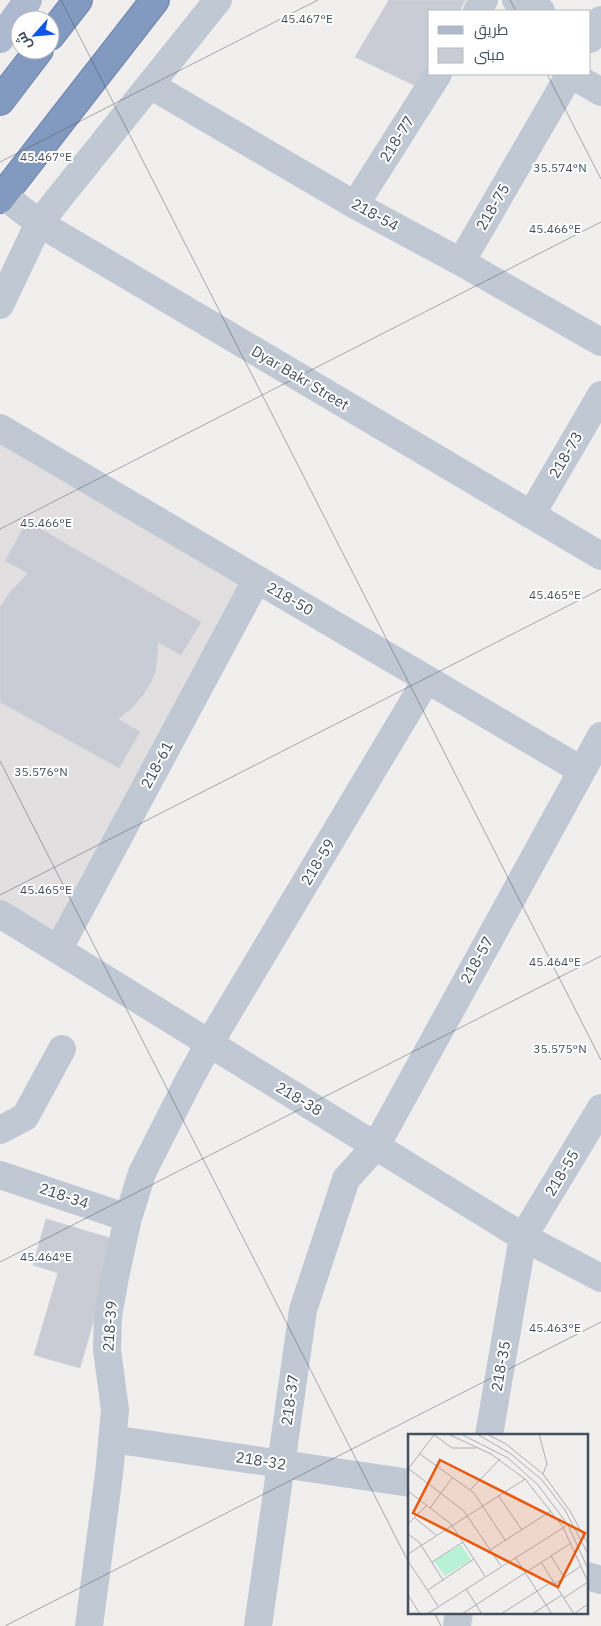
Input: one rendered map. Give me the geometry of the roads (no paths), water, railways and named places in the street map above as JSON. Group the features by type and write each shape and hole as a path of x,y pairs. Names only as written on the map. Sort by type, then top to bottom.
{"highway":[{"path":"60,23 78,0"},
{"path":"1,197 155,0"},
{"path":"0,101 32,60"}],"main road":[{"path":"0,38 28,0"}],"street":[{"path":"0,305 39,223 218,0"},
{"path":"516,0 539,10"},
{"name":"218-77","path":"355,205 437,75"},
{"name":"218-75","path":"461,262 569,75"},
{"path":"572,75 601,92"},
{"name":"218-54","path":"150,85 355,205 461,262 601,342"},
{"name":"Dyar Bakr Street","path":"1,197 39,223 601,556"},
{"name":"218-73","path":"532,515 601,395"},
{"name":"218-50","path":"0,428 581,770"},
{"name":"218-61","path":"58,950 257,579"},
{"name":"218-59","path":"209,1044 427,679"},
{"name":"218-57","path":"346,1179 376,1146 601,736"},
{"name":"218-38","path":"0,914 523,1237 601,1278"},
{"name":"218-39","path":"89,1626 115,1410 106,1350 108,1316 128,1218 142,1172 188,1080 209,1044"},
{"path":"0,1130 25,1117 62,1049"},
{"name":"218-55","path":"523,1237 601,1108"},
{"name":"218-34","path":"0,1175 128,1218"},
{"name":"218-37","path":"258,1626 303,1310 346,1179"},
{"name":"218-35","path":"490,1434 523,1237"},
{"name":"218-32","path":"112,1439 408,1483"},
{"path":"588,1576 601,1580"}]}
